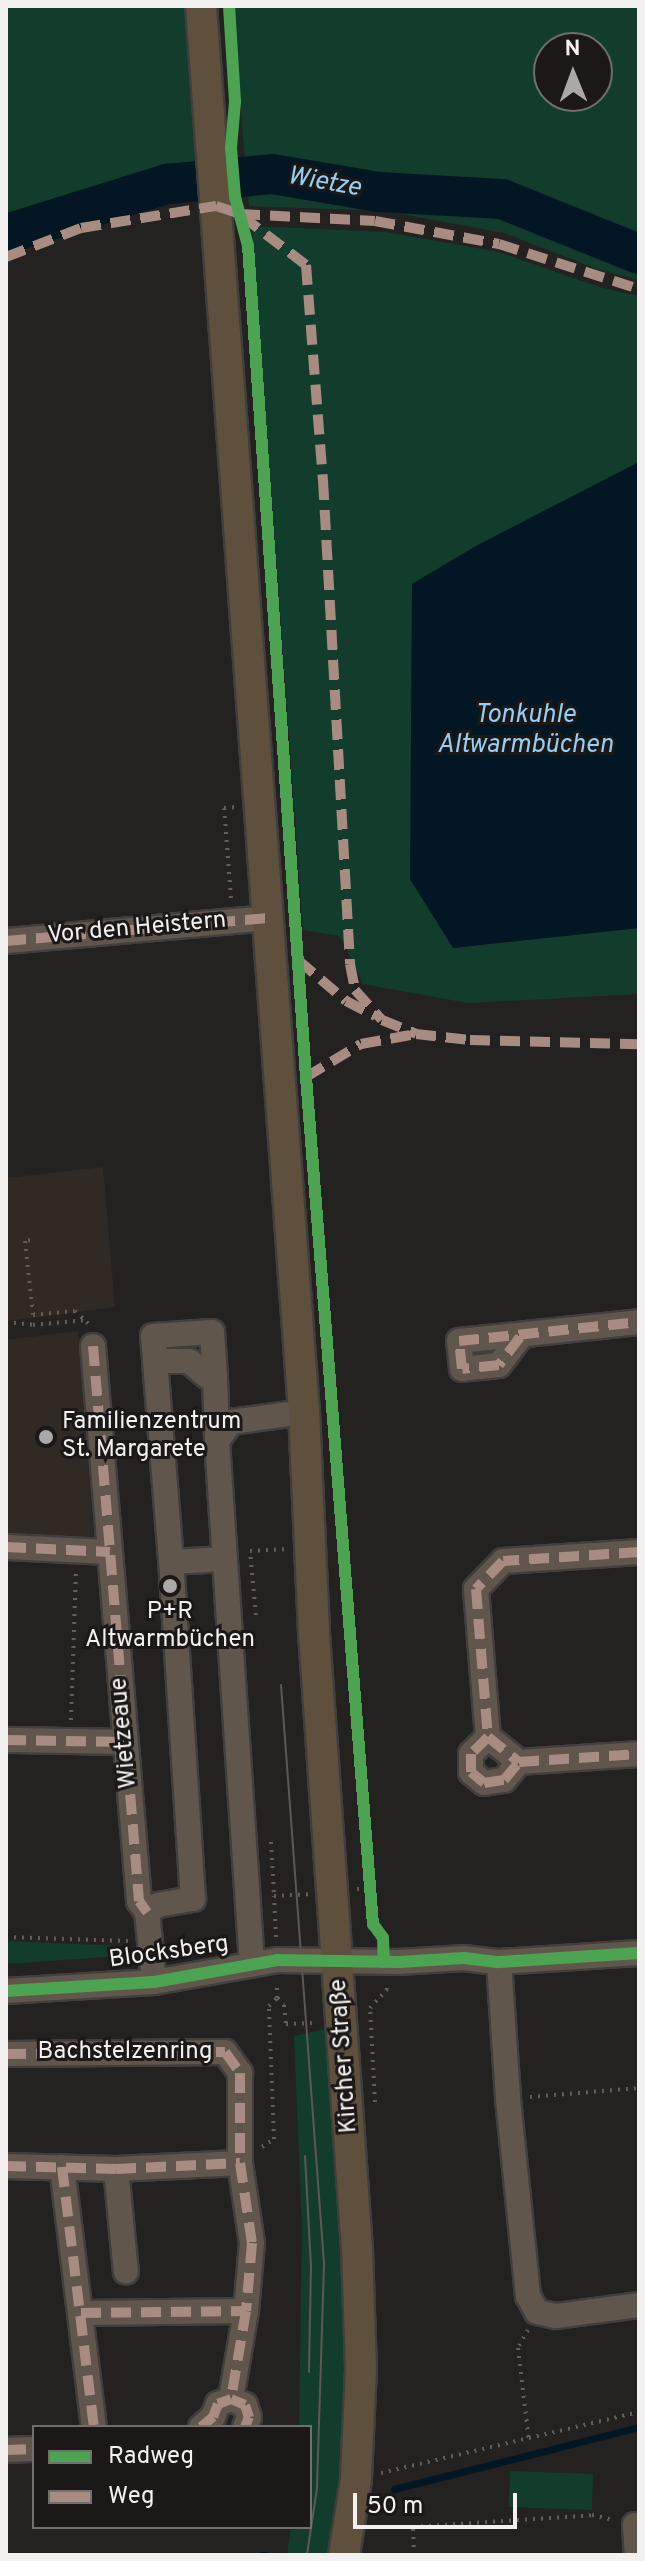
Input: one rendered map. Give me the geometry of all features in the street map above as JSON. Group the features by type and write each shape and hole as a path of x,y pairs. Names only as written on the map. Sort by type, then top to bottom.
{"main road":[{"name":"Kircher Straße","path":"201,6 304,1412 312,1603 357,2249 361,2368 356,2480 344,2555"}],"street":[{"name":"Vor den Heistern","path":"6,941 268,918"},
{"path":"520,1337 639,1322"},
{"path":"147,1912 158,1905 193,1899 153,1336 212,1332 252,1964"},
{"name":"Wietzeaue","path":"93,1346 139,1901 147,1912 147,1941 154,1982"},
{"path":"155,1361 189,1361 207,1376 215,1376"},
{"path":"217,1441 231,1422 304,1412"},
{"path":"6,1547 110,1552"},
{"path":"639,1552 503,1561 476,1589 488,1737 519,1762 639,1754"},
{"path":"171,1562 225,1559"},
{"path":"488,1737 471,1754 471,1772 484,1783 504,1780 519,1762"},
{"path":"6,1740 125,1742"},
{"name":"Blocksberg","path":"6,1991 154,1982 277,1960 464,1958 499,1962 639,1953"},
{"path":"499,1962 508,2099 528,2296 537,2312 556,2316 639,2305"},
{"name":"Bachstelzenring","path":"6,2054 225,2052 240,2073 240,2163 252,2243 246,2311 231,2399"},
{"path":"6,2166 116,2169 240,2163"},
{"path":"62,2167 94,2425"},
{"path":"116,2169 126,2272"},
{"path":"81,2313 246,2311"},
{"path":"211,2424 218,2404 231,2399 245,2405 249,2417 246,2425"},
{"path":"6,2450 32,2449"},
{"path":"637,2525 637,2555"}],"path":[{"path":"233,921 224,808 243,807"},
{"path":"30,1240 25,1241 33,1315 75,1311 89,1320 93,1346"},
{"path":"6,1322 33,1325 89,1320"},
{"path":"256,1615 250,1551 284,1549"},
{"path":"240,2163 274,2139 269,2006 277,1998 277,1960 271,1842"},
{"path":"274,1896 370,1888"},
{"path":"6,1937 147,1941"},
{"path":"508,2099 639,2088"},
{"path":"529,2441 518,2348 537,2312"},
{"path":"356,2480 529,2441 639,2412"},
{"path":"414,2555 413,2527 592,2515 637,2525"}],"shaded area":[{"path":"103,1167 115,1307 8,1321 6,1178"},
{"name":"Familienzentrum St. Margarete","path":"78,1331 94,1539 6,1543 6,1340"}],"green space":[{"path":"6,6 188,6 200,159 6,221"},
{"path":"232,6 639,6 639,280 597,269 504,233 386,211 249,206"},
{"path":"252,226 385,232 499,252 599,287 639,296 639,462 476,546 412,584 453,948 639,928 639,994 468,1003 363,984 340,936 303,930"},
{"path":"6,1941 122,1946 121,1956 6,1964"},
{"path":"325,2029 348,2354 347,2421 335,2555 287,2555 291,2529 312,2529 312,2425 299,2425 302,2227 294,2036"},
{"path":"510,2471 593,2474 592,2510 509,2507"}],"water":[{"name":"Tonkuhle Altwarmbüchen","path":"639,462 639,928 453,948 410,879 412,584 476,546"}],"waterway":[{"name":"Wietze","path":"6,234 167,184 272,174 378,192 502,199 639,254"},
{"path":"394,2489 639,2427"}],"tram line":[{"path":"281,1685 324,2264 317,2488 312,2522"},
{"path":"305,2156 311,2266 309,2372"},
{"path":"307,2555 311,2529"}],"marked path":[{"path":"6,257 81,228 216,206 240,214 375,221 499,244 639,289"},
{"path":"242,216 306,265 323,480 350,964 355,990 382,1020 416,1034 470,1040 639,1044"},
{"path":"6,941 268,918"},
{"path":"298,960 346,1001 375,1016"},
{"path":"306,1077 361,1044 416,1034"},
{"path":"520,1337 499,1365 462,1369 459,1341 639,1322"},
{"path":"93,1346 139,1901 147,1912"},
{"path":"6,1547 110,1552"},
{"path":"639,1552 503,1561 476,1589 488,1737 519,1762 639,1754"},
{"path":"488,1737 471,1754 471,1772 484,1783 504,1780 519,1762"},
{"path":"6,1740 125,1742"},
{"path":"6,2054 225,2052 240,2073 240,2163"},
{"path":"6,2166 116,2169 240,2163 252,2243 246,2311 231,2399"},
{"path":"62,2167 94,2425"},
{"path":"81,2313 246,2311"},
{"path":"203,2425 213,2417 218,2404 231,2399 245,2405 249,2417 246,2425"},
{"path":"6,2450 32,2449"}],"cycle path":[{"path":"229,6 235,102 231,148 235,197 248,246 306,1077 373,1924 383,1938 384,1962"},
{"path":"6,1991 154,1982 277,1960 399,1962 464,1958 499,1962 639,1953"}],"place":[{"name":"Familienzentrum St. Margarete","path":"46,1437"},
{"name":"P+R Altwarmbüchen","path":"170,1586"}]}
